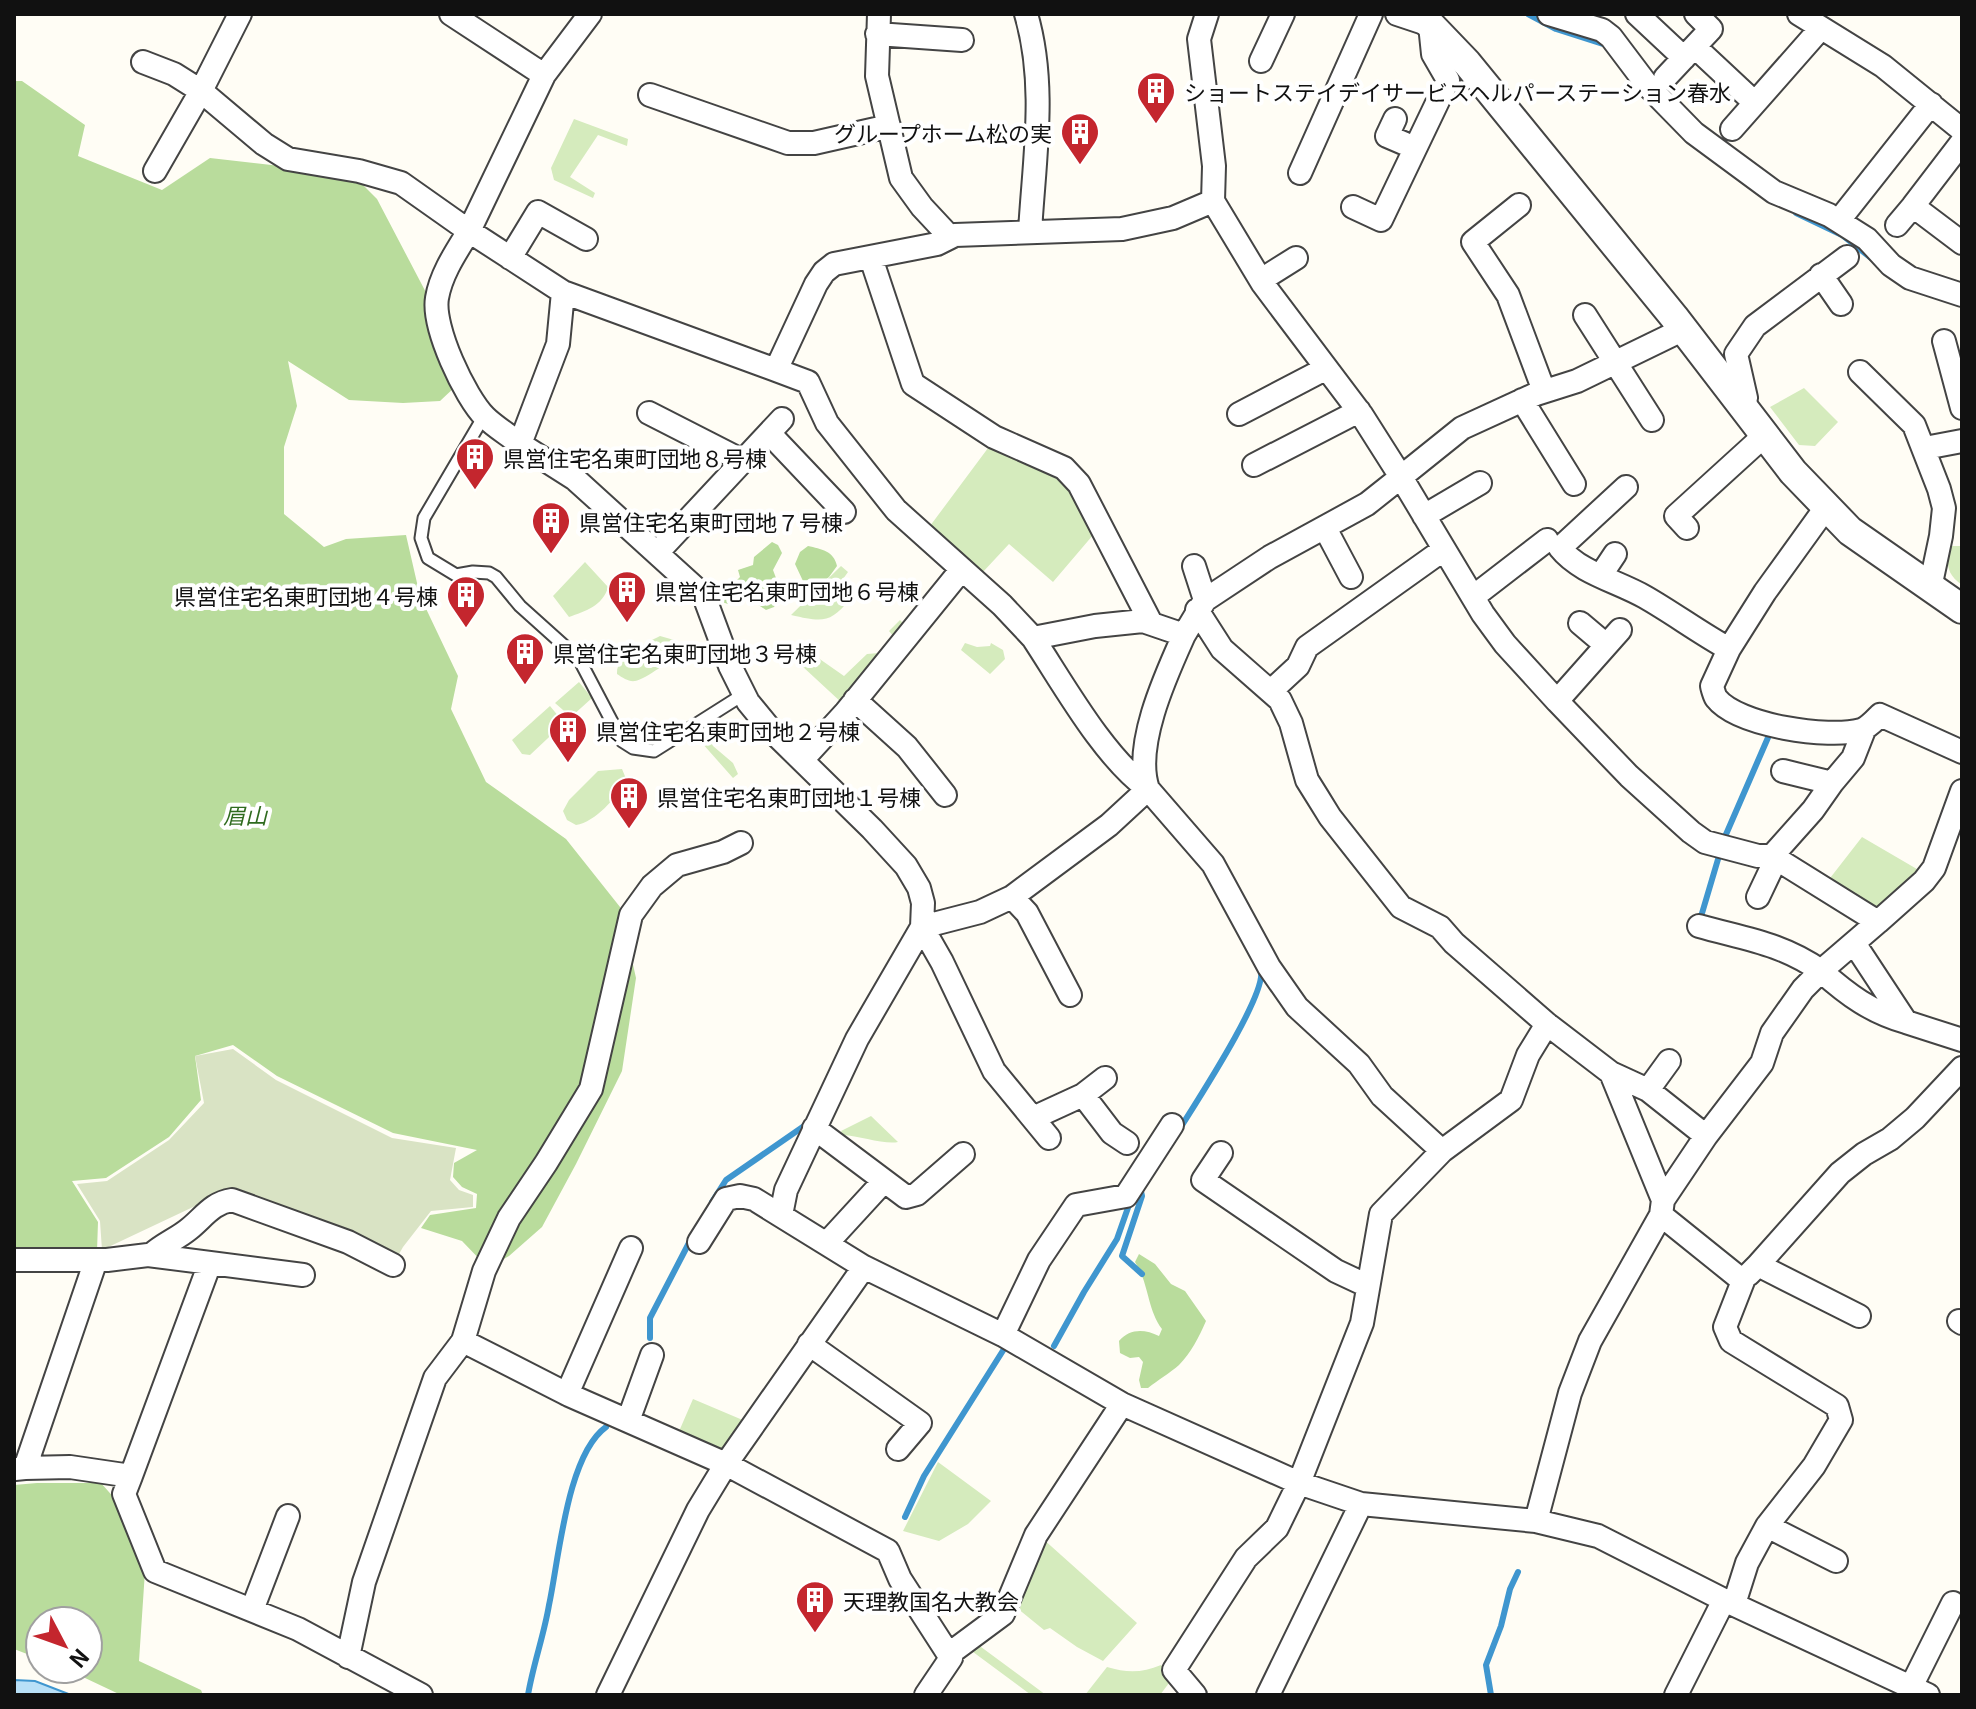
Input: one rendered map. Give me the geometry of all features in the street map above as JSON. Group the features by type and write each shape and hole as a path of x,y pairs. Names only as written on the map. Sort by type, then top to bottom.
{"street":[{"path":"155,171 240,14"},
{"path":"451,14 544,75"},
{"path":"590,14 544,75 469,231 448,265 436,300 438,324 450,360 484,416 520,444 575,479 704,596 744,694 771,730 906,866 919,888 923,903 922,927 857,1039 786,1190 781,1215"},
{"path":"1026,14 1037,57 1039,84 1030,232"},
{"path":"1207,14 1199,39 1214,166 1213,201 1261,280 1359,411 1443,550 1505,644 1629,776 1691,832 1705,842 1774,858 1878,922"},
{"path":"1261,61 1283,14"},
{"path":"1300,173 1371,14"},
{"path":"1397,14 1425,19 1467,63 1684,329 1793,472 1850,531 1962,609"},
{"path":"1549,14 1602,30 1611,37 1648,86 1694,133 1774,192 1829,215 1867,239 1891,265 1910,278 1962,295"},
{"path":"1649,14 1644,19 1637,14 1755,103"},
{"path":"1665,78 1711,29 1696,14"},
{"path":"1799,14 1883,66 1962,130"},
{"path":"1353,207 1381,220 1448,80 1433,54 1425,19"},
{"path":"950,237 901,178 877,76 878,24 962,40"},
{"path":"1732,129 1821,28"},
{"path":"143,62 174,74 201,91 264,144 288,159 359,171 401,183 563,292 808,382 827,423 896,510 1002,605 1033,638 1107,747 1213,864 1269,967 1297,1007 1359,1064 1382,1096 1442,1151"},
{"path":"650,95 788,143 814,143 889,126"},
{"path":"1844,214 1931,104"},
{"path":"1395,119 1387,136 1415,148"},
{"path":"1897,225 1962,142"},
{"path":"776,370 824,272 834,264 937,244 955,235 1122,229 1173,218 1213,201"},
{"path":"1519,205 1495,213 1473,242 1508,295 1544,391"},
{"path":"1913,206 1962,243"},
{"path":"510,258 538,212 586,239"},
{"path":"1741,404 1746,398 1736,354 1755,326 1847,257"},
{"path":"871,258 913,384 994,437 1064,468 1071,475 1079,484 1151,623"},
{"path":"1261,280 1296,258"},
{"path":"1821,275 1841,304"},
{"path":"520,444 558,344 563,292"},
{"path":"1585,315 1652,420"},
{"path":"1148,789 1144,777 1150,729 1167,673 1201,605 1256,565 1367,504 1462,428 1544,391 1577,381 1684,329"},
{"path":"1952,354 1962,408"},
{"path":"1239,414 1325,369"},
{"path":"1860,372 1914,425 1925,448 1944,508 1930,588"},
{"path":"1522,400 1574,484"},
{"path":"1254,465 1283,460 1359,411"},
{"path":"649,413 743,461"},
{"path":"657,553 776,426 832,486 844,512"},
{"path":"1676,516 1765,435"},
{"path":"1925,448 1962,441"},
{"path":"1424,516 1480,483"},
{"path":"1626,487 1560,548 1579,565 1695,619 1729,649"},
{"path":"1827,506 1765,592 1729,649 1712,686 1716,698 1737,713 1767,724 1827,734 1864,730"},
{"path":"1325,528 1351,577"},
{"path":"1473,597 1547,540"},
{"path":"1271,691 1298,666 1307,647 1443,550"},
{"path":"1601,575 1615,554"},
{"path":"1194,566 1201,605 1222,649 1271,691 1287,711 1307,780 1330,817 1401,907 1440,927 1454,943 1547,1024 1611,1073 1648,1090 1706,1136"},
{"path":"802,760 962,569"},
{"path":"1033,638 1143,621 1184,635"},
{"path":"1557,701 1613,638 1580,623"},
{"path":"855,700 907,747 945,795"},
{"path":"1758,897 1774,858 1853,758 1864,730 1880,715 1962,752"},
{"path":"1783,771 1832,783"},
{"path":"922,927 980,912 1012,897 1109,825 1148,789"},
{"path":"1536,1521 1570,1393 1590,1341 1662,1207 1706,1136 1762,1063 1772,1033 1803,989 1924,881 1934,868 1962,791"},
{"path":"348,1657 364,1582 435,1378 463,1341 484,1271 509,1218 591,1089 631,915 652,886 677,865 723,852 741,843"},
{"path":"1012,897 1027,913 1070,995"},
{"path":"1699,926 1780,947 1821,971 1850,997 1878,1014 1962,1040"},
{"path":"922,927 994,1071 1049,1138"},
{"path":"1854,943 1906,1022"},
{"path":"1195,1695 1174,1670 1246,1558 1277,1528 1299,1483 1362,1323 1381,1214 1442,1151 1511,1100 1528,1055 1547,1024"},
{"path":"1648,1090 1669,1061"},
{"path":"1676,1695 1729,1602 1767,1526 1814,1466 1841,1420 1837,1406 1731,1341 1725,1327 1750,1273 1840,1173 1915,1118 1962,1068"},
{"path":"1611,1073 1662,1207 1750,1273 1859,1316"},
{"path":"1033,1118 1083,1095 1105,1078"},
{"path":"1083,1095 1112,1133 1127,1143"},
{"path":"1003,1335 1039,1260 1076,1205 1126,1196 1172,1125"},
{"path":"814,1128 906,1197 917,1194 963,1154"},
{"path":"1221,1153 1203,1180 1336,1271 1368,1286"},
{"path":"827,1243 883,1182"},
{"path":"699,1242 726,1199 740,1196 754,1199 864,1267 1003,1335 1122,1404 1299,1483 1361,1504 1536,1521 1598,1536 1908,1690 1953,1603"},
{"path":"151,1255 163,1244 187,1231 209,1209 232,1200 348,1242 372,1244 393,1265"},
{"path":"567,1394 593,1312 610,1274 631,1248"},
{"path":"14,1260 96,1260 151,1255 303,1275"},
{"path":"96,1260 20,1469 70,1467 131,1476"},
{"path":"210,1263 124,1494 155,1571 298,1629 348,1657 390,1687 421,1695"},
{"path":"608,1695 698,1510 726,1464 864,1267"},
{"path":"463,1341 567,1394 726,1464 888,1551 900,1579 951,1661 926,1695"},
{"path":"809,1344 925,1417 898,1449"},
{"path":"628,1421 652,1355"},
{"path":"949,1654 1003,1614 1036,1535 1122,1404"},
{"path":"1268,1695 1361,1504"},
{"path":"252,1610 288,1516"},
{"path":"1767,1526 1836,1561"}],"lane":[{"path":"484,416 424,518 421,538 428,558 456,575 473,572 489,573 496,577 520,606 579,659 622,741 633,748 654,751 744,694"}],"green space":[{"name":"眉山","path":"14,81 22,81 85,125 78,156 162,190 210,158 306,169 361,183 377,199 431,302 456,386 440,401 403,403 349,400 288,361 297,406 284,447 284,514 324,547 346,539 406,535 420,596 458,676 451,709 486,782 566,839 620,907 636,978 622,1071 576,1164 542,1227 509,1256 488,1268 462,1241 421,1228 430,1215 476,1208 477,1194 462,1187 453,1177 454,1163 477,1150 393,1133 277,1076 233,1045 195,1056 201,1100 169,1137 106,1178 72,1181 98,1222 97,1251 14,1249"},
{"path":"574,119 628,139 627,146 598,135 570,177 595,193 593,198 554,180 551,168"},
{"path":"1804,388 1838,422 1815,446 1799,445 1770,407"},
{"path":"994,440 1059,469 1099,528 1053,582 1009,544 982,573 930,526"},
{"path":"772,542 778,545 782,553 773,570 782,594 774,607 766,610 757,604 751,593 745,591 728,604 716,600 708,589 714,585 728,589 740,577 738,570 753,565 754,557"},
{"path":"808,546 830,554 837,566 809,593 800,586 803,581 795,564 800,552"},
{"path":"1948,546 1962,546 1962,585 1949,568"},
{"path":"585,562 608,587 598,603 569,617 553,596"},
{"path":"841,566 848,572 838,586 850,599 837,613 818,620 791,615"},
{"path":"900,620 907,627 842,703 802,666 814,655 844,676 867,654 879,653 894,637 889,631"},
{"path":"660,636 674,640 678,651 670,659 640,680 628,680 617,674 626,655"},
{"path":"965,643 977,647 990,646 991,643 1003,650 1005,659 990,674 961,650"},
{"path":"579,682 592,698 571,717 555,703"},
{"path":"550,706 564,723 530,755 522,754 512,740"},
{"path":"703,728 713,746 733,763 738,774 733,778 694,734"},
{"path":"622,769 627,781 605,808 583,823 576,825 567,820 563,811 569,800 598,771"},
{"path":"1862,837 1922,872 1879,913 1827,882"},
{"path":"233,1049 276,1080 392,1138 456,1148 450,1180 459,1190 473,1195 473,1207 431,1211 394,1263 227,1191 102,1250 100,1221 77,1184 107,1181 169,1140 204,1103 195,1056"},
{"path":"871,1116 898,1142 843,1135 841,1131"},
{"path":"1139,1254 1155,1264 1171,1284 1185,1291 1206,1321 1183,1360 1148,1388 1141,1388 1139,1380 1143,1362 1139,1357 1130,1358 1120,1353 1119,1341 1138,1331 1159,1336 1162,1329 1135,1262"},
{"path":"693,1399 745,1421 725,1453 677,1436"},
{"path":"938,1462 991,1501 968,1524 939,1541 903,1531"},
{"path":"101,1483 116,1500 145,1571 139,1661 201,1690 203,1695 121,1695 100,1685 104,1685 104,1605 24,1605 24,1653 14,1649 14,1485"},
{"path":"1042,1538 1137,1623 1103,1661 1050,1628 1044,1630 1017,1608"},
{"path":"977,1644 1046,1695 1031,1695 969,1649"},
{"path":"1161,1665 1172,1679 1160,1695 1085,1695 1107,1667 1134,1671"}],"water":[{"path":"14,1680 24,1680 24,1685 45,1685 71,1695 14,1695"}],"waterway":[{"path":"1528,14 1556,29 1606,45"},
{"path":"1796,213 1842,235 1871,258"},
{"path":"1700,920 1724,839 1770,733"},
{"path":"1179,1130 1253,1003 1261,971"},
{"path":"712,1202 726,1180 807,1124"},
{"path":"1140,1187 1142,1196 1122,1256 1142,1274"},
{"path":"1054,1346 1117,1239 1130,1202"},
{"path":"650,1338 650,1318 691,1239"},
{"path":"905,1517 924,1476 1004,1349"},
{"path":"528,1695 573,1483 593,1441 606,1427"},
{"path":"1491,1695 1486,1665 1518,1572"}],"place":[{"name":"ショートステイデイサービスヘルパーステーション春水","path":"1156,125"},
{"name":"グループホーム松の実","path":"1080,166"},
{"name":"県営住宅名東町団地８号棟","path":"475,491"},
{"name":"県営住宅名東町団地７号棟","path":"551,555"},
{"name":"県営住宅名東町団地６号棟","path":"627,624"},
{"name":"県営住宅名東町団地４号棟","path":"466,629"},
{"name":"県営住宅名東町団地３号棟","path":"525,686"},
{"name":"県営住宅名東町団地２号棟","path":"568,764"},
{"name":"県営住宅名東町団地１号棟","path":"629,830"},
{"name":"天理教国名大教会","path":"815,1634"}]}
